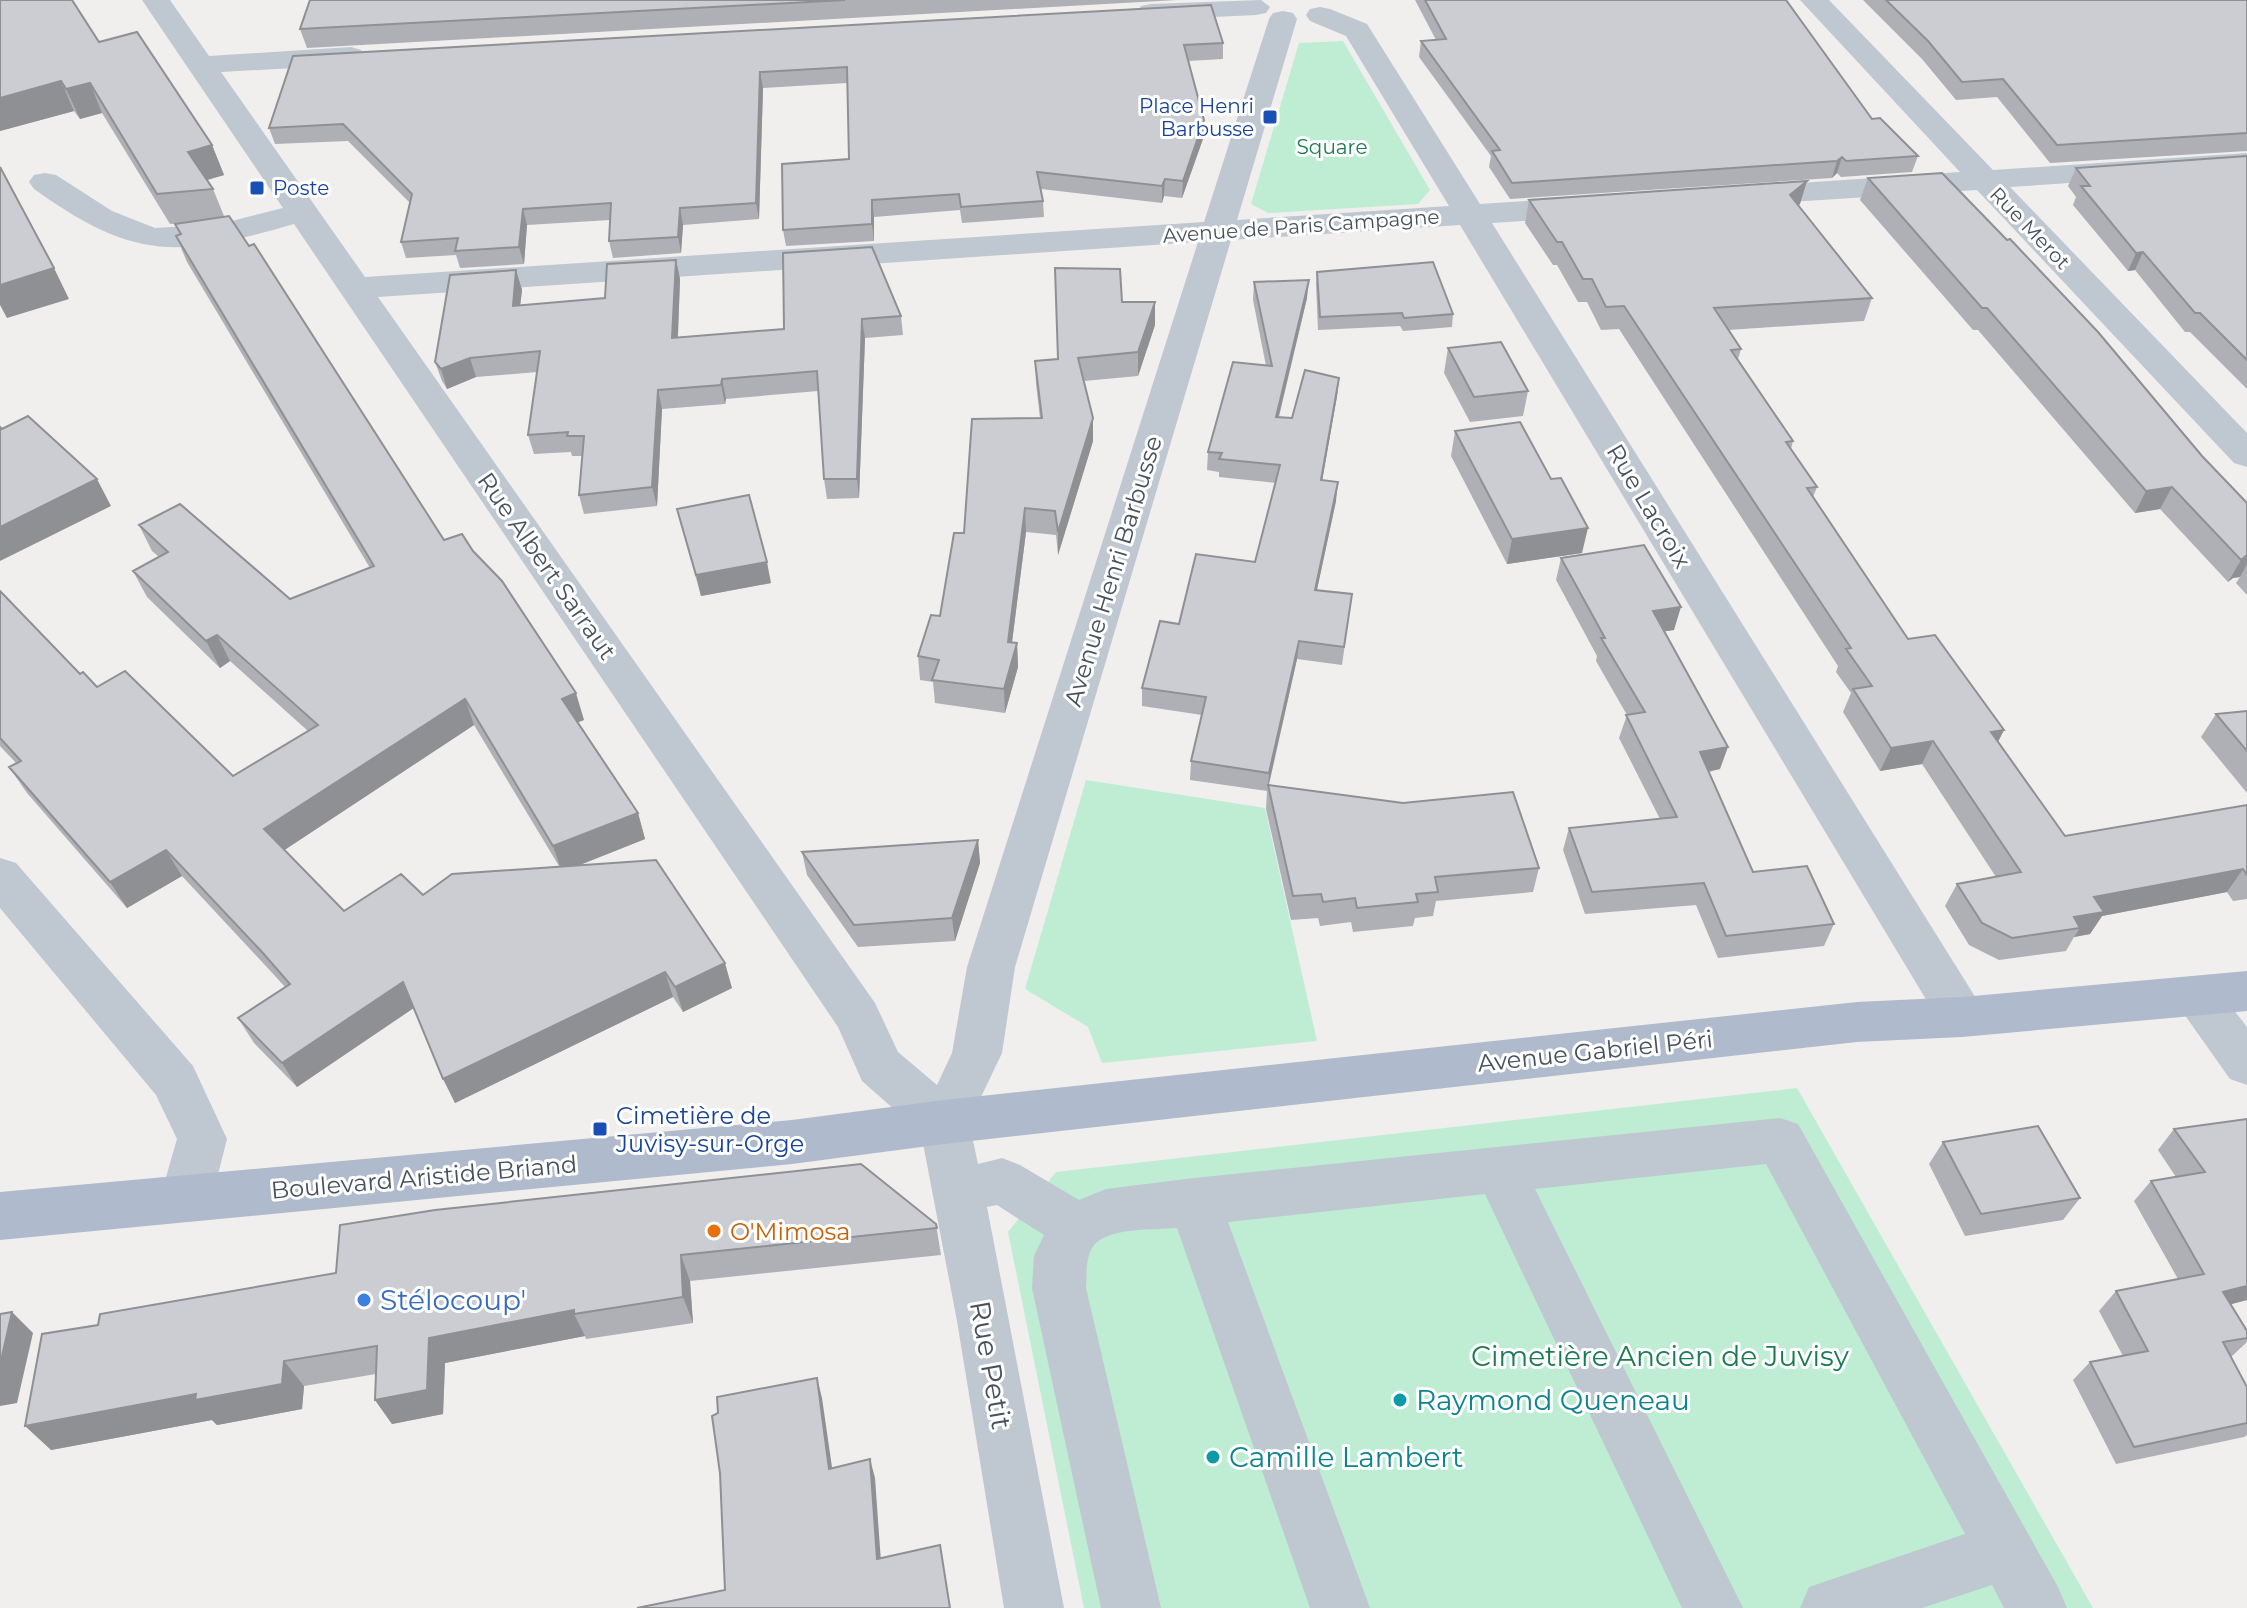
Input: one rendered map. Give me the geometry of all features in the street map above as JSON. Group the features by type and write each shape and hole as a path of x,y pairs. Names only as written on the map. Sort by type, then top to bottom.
{"main road":[{"name":"Avenue Gabriel Péri","path":"944,1122 1857,1022 1962,1017 2247,991"},
{"name":"Boulevard Aristide Briand","path":"0,1216 759,1146 944,1122"}],"street":[{"name":"Rue Albert Sarraut","path":"156,0 858,1017 879,1066 944,1122"},
{"name":"Rue Merot","path":"1814,0 2247,455"},
{"path":"1130,14 1289,8"},
{"name":"Rue Lacroix","path":"1289,8 1357,30 1962,1017"},
{"name":"Avenue Henri Barbusse","path":"944,1122 977,1053 991,967 1289,8"},
{"path":"200,65 374,55"},
{"path":"1720,198 2247,162"},
{"path":"45,182 82,209 139,235 173,238 209,234 302,212"},
{"name":"Avenue de Paris Campagne","path":"355,288 1611,205"},
{"path":"0,876 175,1081 202,1139 186,1198"},
{"path":"2196,997 2247,1064"},
{"name":"Rue Petit","path":"944,1122 984,1321 1034,1608"},
{"path":"1131,1608 1059,1288 1061,1256 1077,1227 1106,1212 1194,1201 1780,1140 2037,1608"},
{"path":"1499,1169 1713,1608"},
{"path":"956,1192 1002,1181 1077,1227"},
{"path":"1194,1201 1340,1608"},
{"path":"1830,1608 2005,1551"}],"green space":[{"name":"Square","path":"1343,41 1430,190 1418,204 1268,213 1251,204 1299,43"},
{"path":"1086,780 1265,808 1317,1041 1102,1063 1088,1027 1025,989"},
{"name":"Cimetière Ancien de Juvisy","path":"1797,1088 2093,1608 1084,1608 1008,1232 1056,1172"}],"building":[{"path":"0,0 72,0 99,42 137,32 212,145 188,152 213,189 157,194 90,83 66,89 61,81 0,98"},
{"path":"310,0 845,0 300,29"},
{"path":"1425,0 1786,0 1872,119 1880,118 1918,156 1846,161 1842,157 1837,161 1512,183 1492,151 1500,150 1421,41 1446,39"},
{"path":"1886,0 2247,0 2247,133 2057,145 2003,79 1962,82 1928,41"},
{"path":"1211,5 1223,43 1184,45 1204,120 1183,181 1165,179 1162,186 1037,172 1043,201 961,207 959,194 872,200 872,224 783,230 782,164 849,159 847,67 760,72 756,203 680,208 678,237 609,241 611,203 523,209 519,247 455,251 458,238 401,242 412,194 343,124 269,128 293,56"},
{"path":"2247,156 2247,360 2200,313 2195,313 2143,252 2136,253 2081,186 2090,186 2076,168"},
{"path":"0,167 54,268 0,285"},
{"path":"1942,173 2098,332 2202,456 2247,503 2247,555 2241,560 2172,487 2146,491 1987,308 1982,308 1868,178"},
{"path":"1807,181 1790,195 1872,298 1714,308 1741,349 1731,350 1793,441 1786,442 1817,487 1807,488 1908,639 1935,635 2004,730 1991,732 2065,836 2247,805 2247,875 2243,869 2094,897 2104,912 2074,917 2080,928 2012,938 1982,923 1957,884 2021,872 1933,741 1891,748 1853,689 1872,686 1846,649 1851,648 1624,306 1606,307 1592,279 1583,279 1562,242 1557,242 1529,200"},
{"path":"229,216 249,246 254,244 444,540 462,534 473,551 502,581 576,693 562,699 638,813 553,846 465,699 264,829 344,911 401,874 423,895 452,874 656,860 725,963 675,987 665,972 443,1079 403,982 282,1063 238,1018 290,984 262,952 166,850 110,882 9,767 21,761 0,738 0,591 80,674 83,672 97,687 125,671 233,776 318,725 217,635 206,641 133,571 168,552 139,525 180,504 290,599 374,566 176,236 181,234 175,224"},
{"path":"872,247 901,316 862,319 857,479 824,479 817,371 722,379 721,385 658,390 652,487 579,495 584,436 567,436 568,432 528,435 540,351 470,358 441,369 435,362 450,275 516,270 513,306 605,298 607,264 676,260 672,338 784,329 783,253"},
{"path":"1433,262 1453,314 1404,318 1402,313 1320,317 1317,272"},
{"path":"1055,268 1120,269 1122,302 1155,302 1138,352 1078,358 1093,418 1058,532 1055,511 1025,508 1008,642 1017,643 1004,689 932,680 939,660 918,656 931,615 940,616 954,533 964,533 972,419 1042,418 1035,361 1058,359"},
{"path":"1309,280 1276,417 1292,418 1305,370 1339,378 1321,480 1338,482 1315,590 1352,594 1344,647 1299,641 1269,773 1191,761 1206,697 1142,688 1160,621 1179,624 1196,554 1255,562 1280,465 1219,459 1222,453 1208,452 1233,362 1272,366 1254,282"},
{"path":"1501,342 1528,391 1474,397 1448,348"},
{"path":"28,416 97,479 0,527 0,427 2,429"},
{"path":"1520,422 1551,479 1561,478 1588,528 1512,539 1455,431"},
{"path":"749,495 767,562 696,575 677,509"},
{"path":"1644,545 1681,607 1653,611 1728,747 1700,752 1753,872 1807,866 1834,924 1726,936 1704,883 1592,892 1569,828 1677,817 1626,715 1645,712 1601,638 1605,638 1561,558"},
{"path":"2247,711 2247,751 2216,714"},
{"path":"1268,785 1403,803 1513,792 1539,868 1435,877 1438,892 1416,894 1418,902 1357,908 1355,898 1323,902 1321,894 1293,896"},
{"path":"978,840 952,918 854,925 802,852"},
{"path":"2247,1119 2247,1286 2223,1292 2247,1331 2247,1338 2223,1342 2247,1387 2247,1423 2134,1447 2090,1362 2148,1351 2116,1291 2204,1274 2151,1181 2205,1172 2174,1129"},
{"path":"2038,1126 2080,1198 1981,1214 1943,1142"},
{"path":"861,1164 936,1224 937,1228 681,1255 683,1297 574,1314 574,1310 429,1338 427,1390 375,1400 377,1346 284,1361 282,1384 195,1400 196,1394 25,1426 42,1334 98,1325 100,1314 336,1273 340,1225 435,1210"},
{"path":"12,1312 0,1365 0,1314"},
{"path":"817,1378 829,1469 870,1459 877,1559 940,1545 950,1608 637,1608 725,1590 720,1473 712,1416 718,1413 717,1397"}],"place":[{"name":"Place Henri Barbusse","path":"1270,117"},
{"name":"Poste","path":"257,188"},
{"name":"Cimetière de Juvisy-sur-Orge","path":"600,1129"},
{"name":"O'Mimosa","path":"714,1231"},
{"name":"Stélocoup'","path":"364,1300"},
{"name":"Raymond Queneau","path":"1400,1400"},
{"name":"Camille Lambert","path":"1213,1457"}]}
